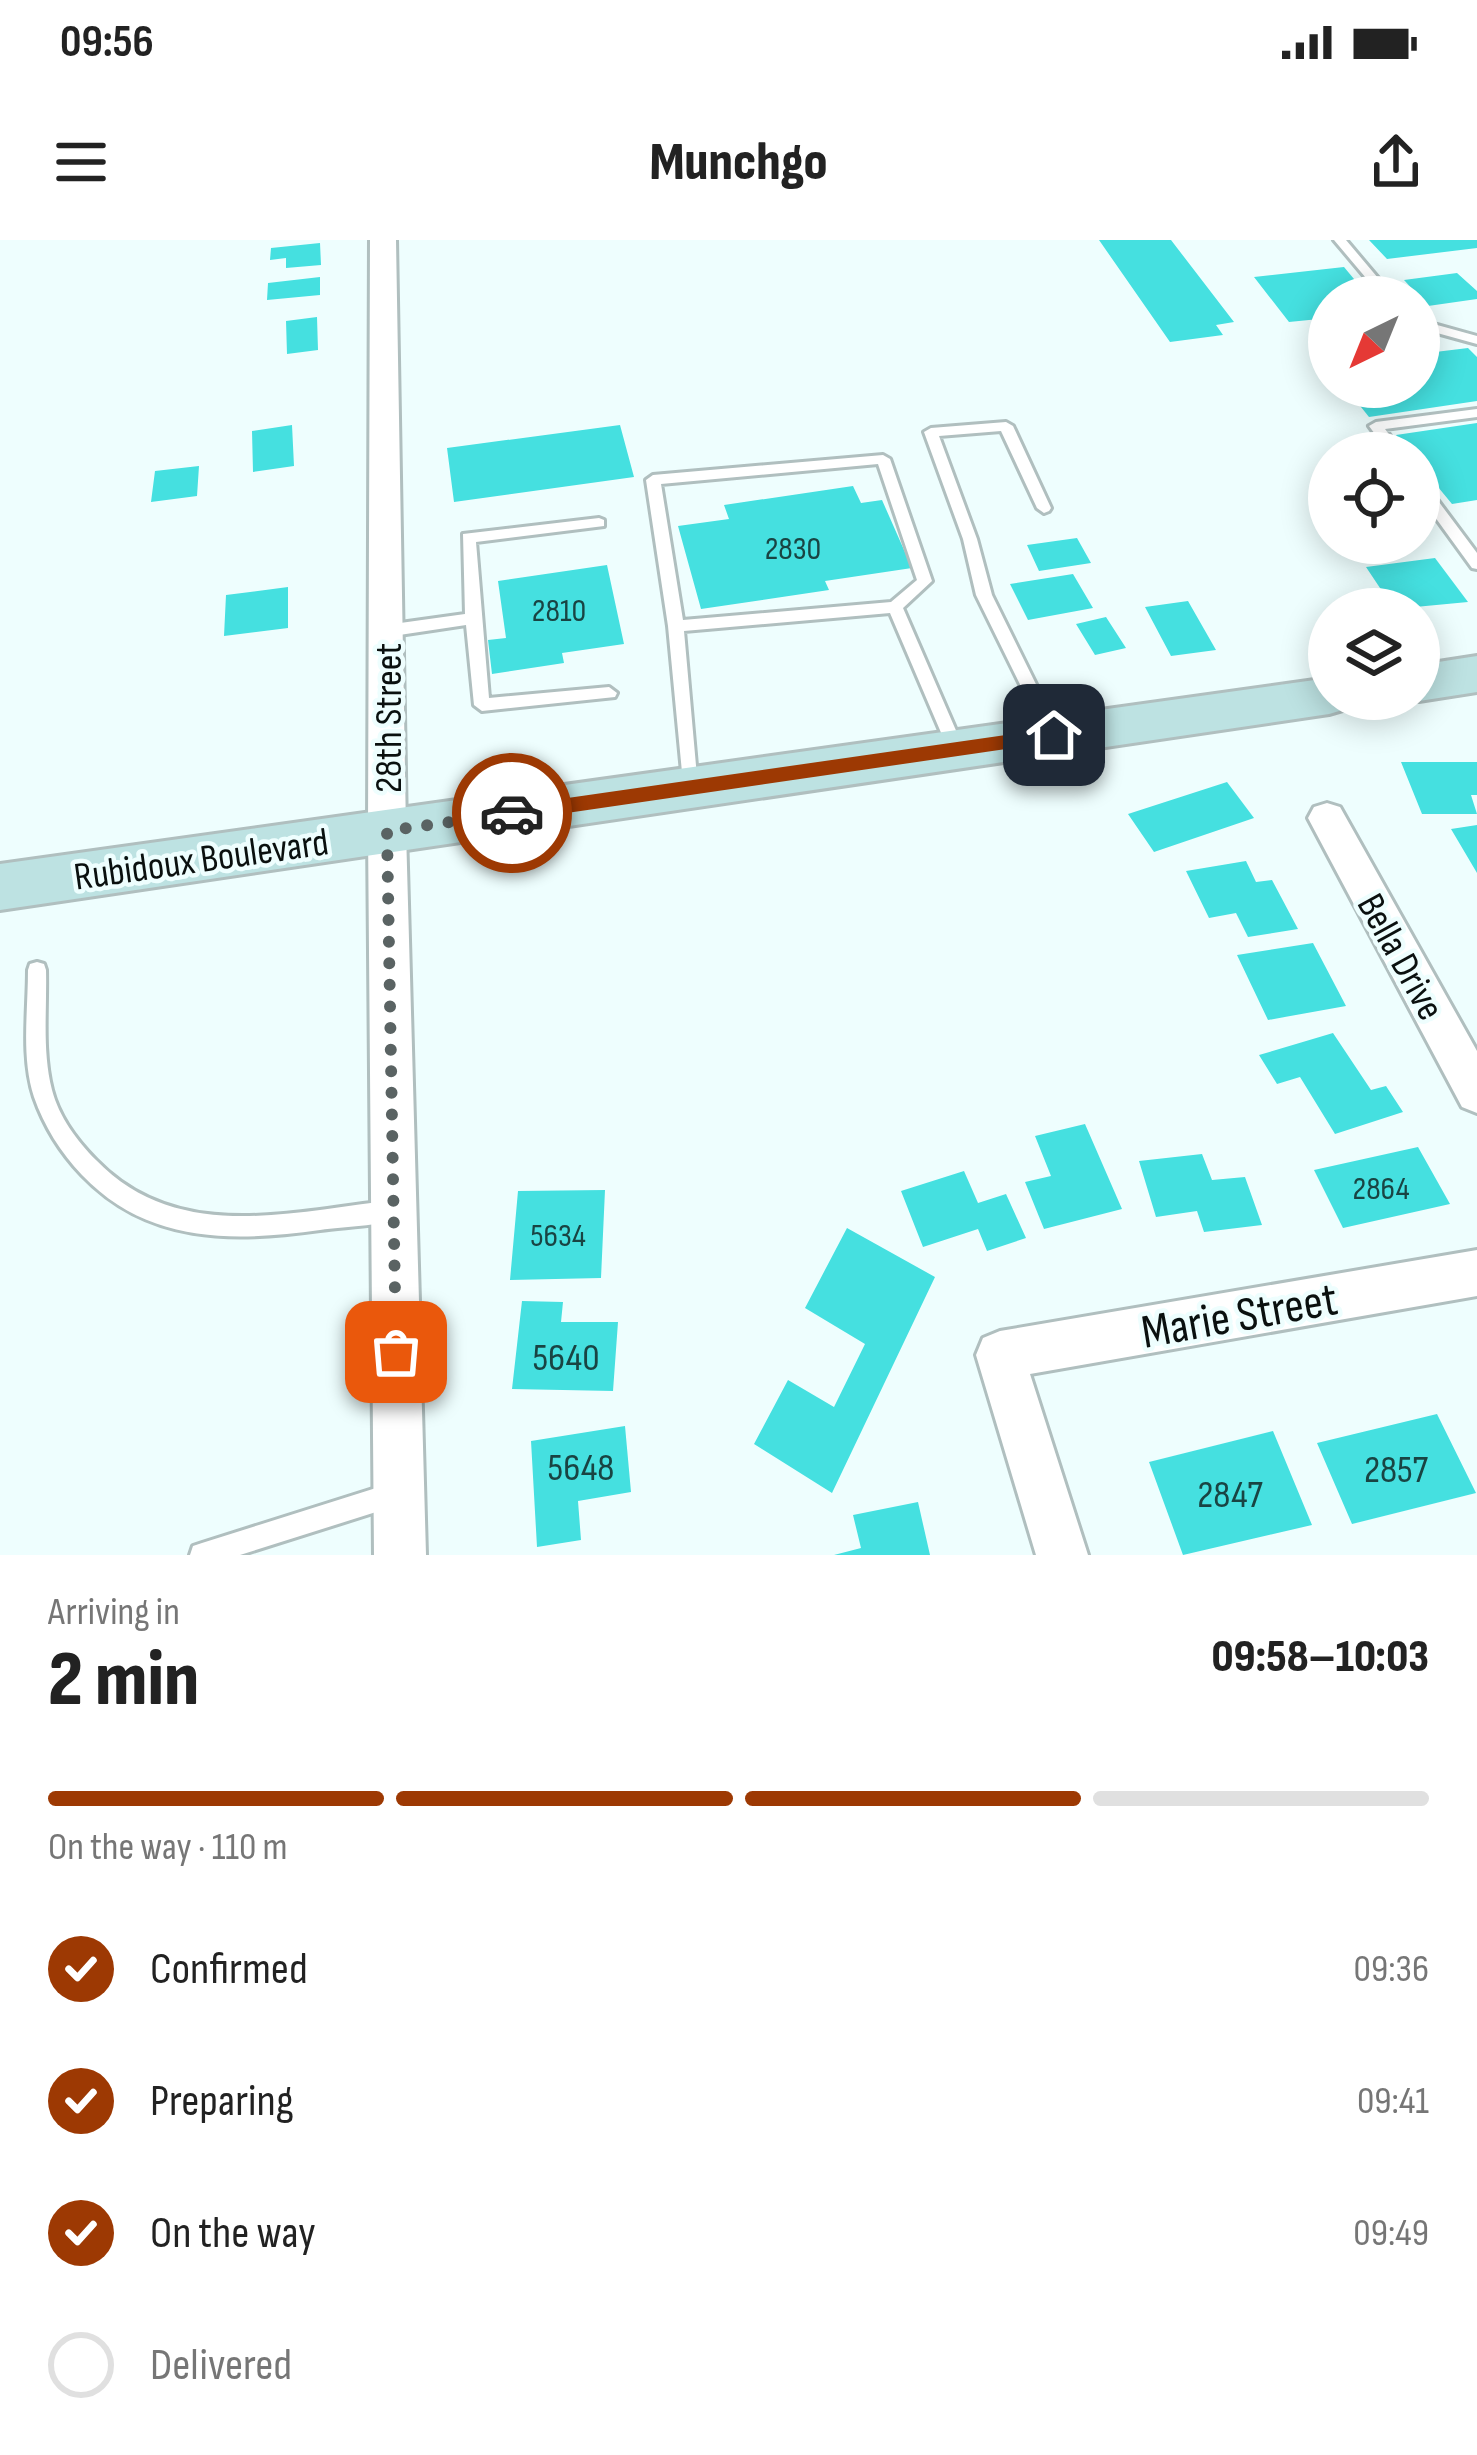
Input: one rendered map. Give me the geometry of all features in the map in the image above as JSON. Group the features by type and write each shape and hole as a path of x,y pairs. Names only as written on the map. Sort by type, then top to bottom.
{"main road":[{"path":"1440,679 1477,674"},
{"name":"Rubidoux Boulevard","path":"0,886 1308,698"}],"street":[{"name":"28th Street","path":"383,240 387,831 400,1555"},
{"name":"Bella Drive","path":"1327,818 1477,1094"},
{"name":"Marie Street","path":"1062,1555 1000,1355 1477,1273"}],"lane":[{"path":"1340,240 1370,276"},
{"path":"1440,330 1477,340"},
{"path":"1380,432 1376,426 1477,412"},
{"path":"1044,508 1006,426 931,431 970,539 984,595 1054,735"},
{"path":"676,626 895,607 925,580 883,459 653,480 676,626 690,788"},
{"path":"1440,514 1477,564"},
{"path":"598,523 468,538 473,618 482,705 609,693"},
{"path":"1455,534 1477,532"},
{"path":"895,607 956,749"},
{"path":"386,631 473,618"},
{"path":"37,970 41,1088 64,1138 113,1196 166,1221 229,1227 394,1210"},
{"path":"202,1555 399,1493"}],"building":[{"path":"1099,240 1171,240 1234,322 1216,325 1223,335 1170,342"},
{"path":"1369,240 1477,240 1477,248 1387,259"},
{"path":"320,243 321,265 286,268 286,258 270,260 271,248"},
{"path":"1344,267 1352,276 1308,276 1308,320 1289,322 1254,277"},
{"path":"1457,273 1477,291 1477,299 1440,304 1440,276 1434,276"},
{"path":"320,277 320,295 267,300 268,283"},
{"path":"317,317 318,350 287,354 286,321"},
{"path":"1468,348 1477,357 1477,401 1440,406 1440,351"},
{"path":"1362,408 1430,408 1369,417"},
{"path":"1477,423 1477,500 1452,504 1440,489 1440,432 1416,432"},
{"path":"292,425 294,466 253,472 252,431"},
{"path":"620,425 634,477 454,502 447,448"},
{"path":"199,466 197,496 151,502 155,471"},
{"path":"853,486 861,503 882,500 912,568 825,581 829,590 701,609 678,526 729,519 724,505"},
{"path":"1077,538 1091,563 1039,571 1027,545"},
{"path":"1440,564 1468,602 1440,605 1440,588 1380,588 1366,567"},
{"path":"607,565 624,644 562,653 564,663 492,674 488,640 506,638 498,581"},
{"path":"1073,574 1093,608 1028,620 1010,584"},
{"path":"288,587 288,628 224,636 226,595"},
{"path":"1188,601 1216,650 1171,656 1145,607"},
{"path":"1106,617 1126,648 1095,655 1076,624"},
{"path":"1401,762 1477,762 1477,795 1471,795 1477,814 1422,814"},
{"path":"1227,782 1254,818 1154,852 1128,814"},
{"path":"1477,825 1477,873 1451,829"},
{"path":"1246,861 1256,882 1272,880 1298,929 1248,937 1236,913 1209,918 1186,871"},
{"path":"1313,943 1346,1006 1268,1020 1237,955"},
{"path":"1333,1033 1371,1090 1386,1086 1403,1112 1335,1134 1300,1077 1277,1084 1259,1055"},
{"path":"1085,1124 1122,1209 1044,1229 1025,1182 1051,1176 1035,1136"},
{"path":"1418,1147 1450,1204 1343,1228 1314,1170"},
{"path":"1202,1154 1212,1180 1245,1177 1262,1225 1204,1232 1197,1211 1156,1217 1139,1161"},
{"path":"964,1171 978,1203 1006,1194 1026,1238 987,1251 978,1229 923,1247 901,1191"},
{"path":"605,1190 601,1278 510,1280 518,1191"},
{"path":"847,1228 935,1277 832,1493 754,1444 788,1380 834,1407 865,1344 805,1308"},
{"path":"522,1301 563,1302 561,1322 618,1322 613,1391 512,1389"},
{"path":"1437,1414 1476,1493 1352,1524 1317,1443"},
{"path":"625,1426 631,1492 578,1501 581,1540 537,1547 531,1441"},
{"path":"1273,1431 1312,1525 1183,1555 1149,1462"},
{"path":"918,1502 930,1555 834,1555 861,1548 853,1515"}],"way so far":[{"path":"396,1352 387,831 512,813"}],"route":[{"path":"512,813 1054,735"}]}
